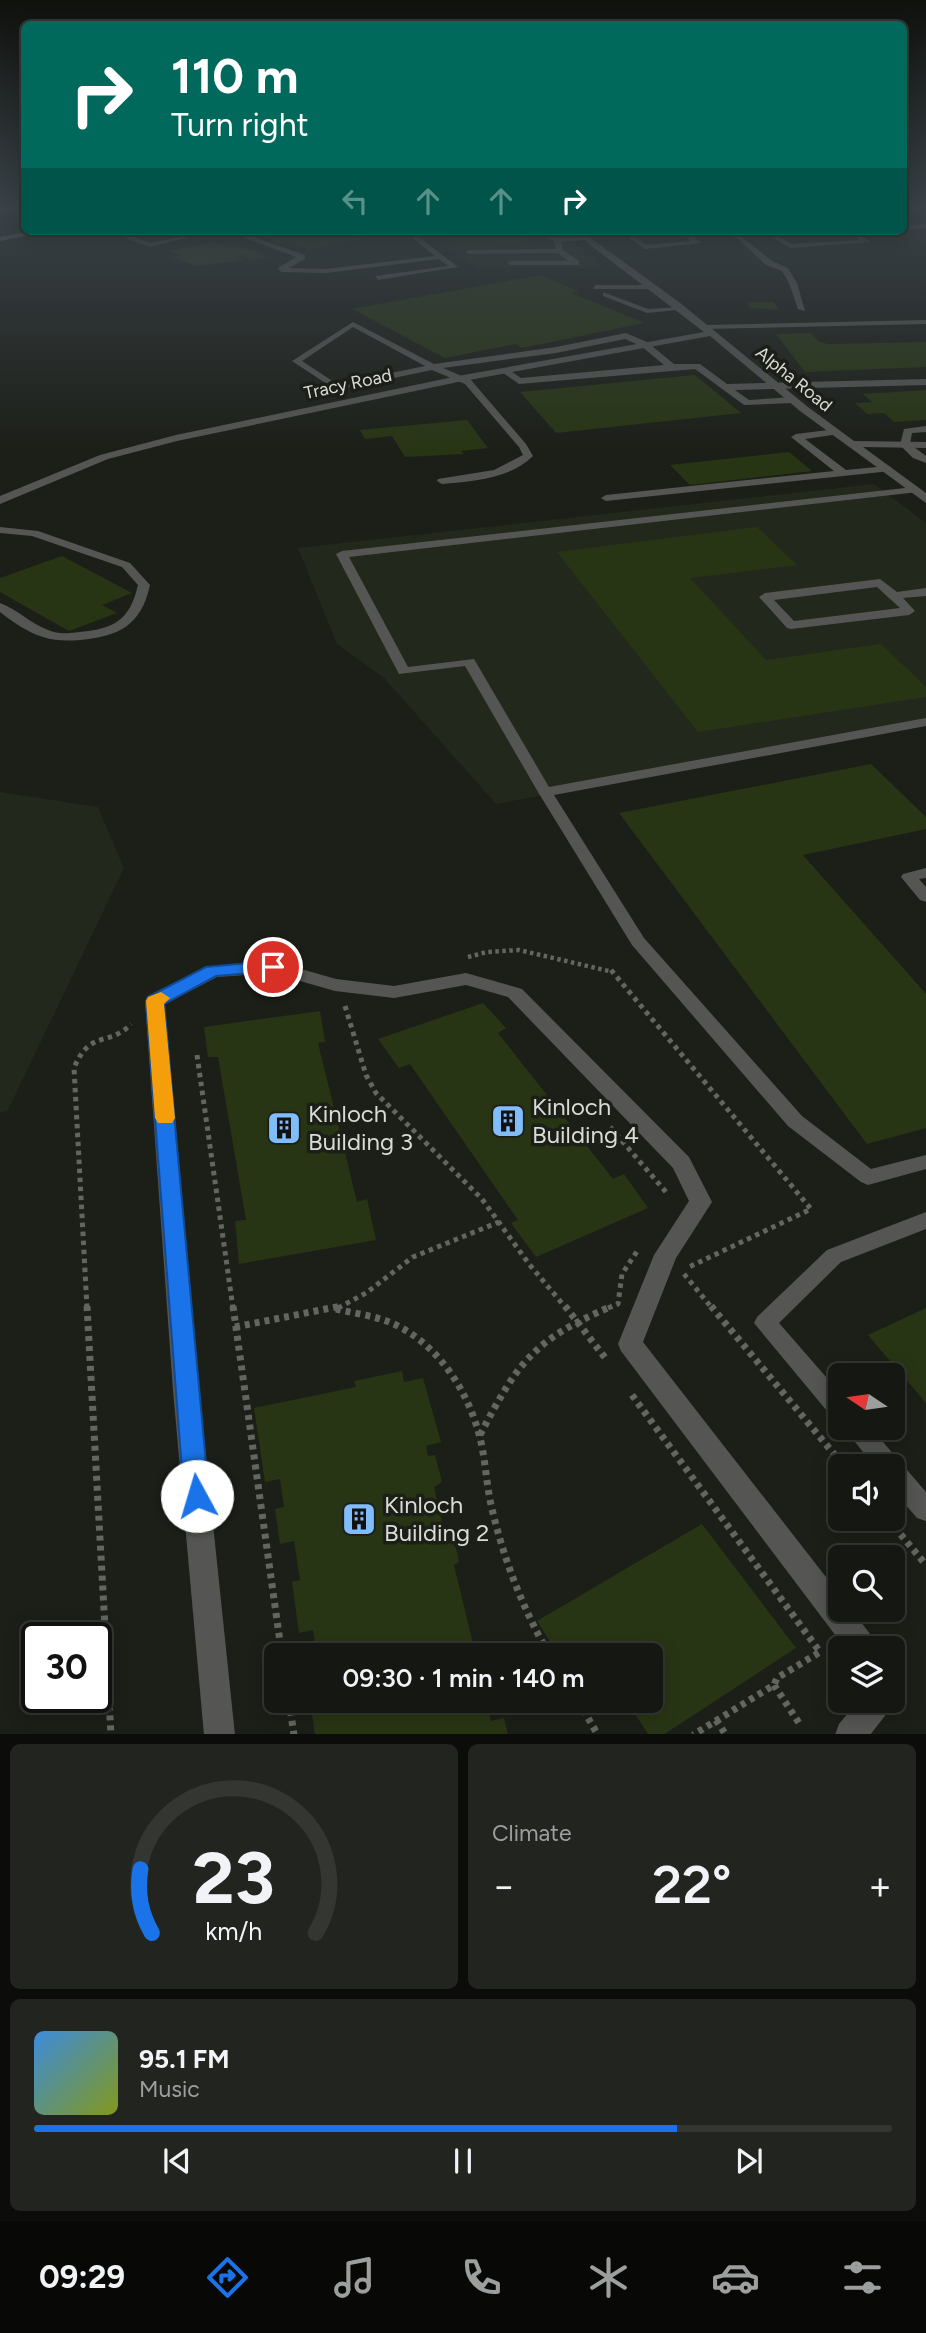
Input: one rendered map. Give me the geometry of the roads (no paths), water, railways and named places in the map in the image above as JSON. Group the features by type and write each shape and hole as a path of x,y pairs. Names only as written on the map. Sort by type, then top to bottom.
{"street":[{"name":"Alpha Road","path":"655,289 793,400 926,499"},
{"name":"Tracy Road","path":"0,500 116,453 176,438 708,330"},
{"path":"852,444 926,445"},
{"path":"220,1734 185,1378 155,1001 213,971 273,967 335,985 394,992 466,979 515,993 681,1163 701,1202 666,1255 630,1345 854,1636"},
{"path":"850,1734 867,1713"}],"lane":[{"path":"795,289 802,309"},
{"path":"606,294 647,312 682,309"},
{"path":"708,330 926,322"},
{"path":"442,481 489,476 518,465 528,456 523,446 468,382 433,367 354,324 296,361 336,387 433,367 626,337 644,345 672,367"},
{"path":"556,350 570,357"},
{"path":"503,370 519,381 698,366 747,403 793,400"},
{"path":"726,387 926,382"},
{"path":"926,429 907,430 905,445 926,460"},
{"path":"836,432 796,437 843,473"},
{"path":"606,498 887,469"},
{"path":"914,490 342,554 404,671 469,662 545,792 638,941 795,1121 868,1177 926,1162"},
{"path":"0,530 34,533 83,548 126,565 144,585 142,603 127,623 98,635 58,637 33,628 0,607"},
{"path":"880,583 894,596 909,611 791,625 765,597 880,583"},
{"path":"894,596 926,592"},
{"path":"545,792 926,722"},
{"path":"926,873 909,877 926,897"},
{"path":"828,1396 765,1323 834,1256 926,1220"},
{"path":"866,1440 879,1454"},
{"path":"905,1486 926,1510"}],"place":[{"name":"Kinloch Building 4","path":"508,1121"},
{"name":"Kinloch Building 3","path":"284,1128"},
{"name":"Kinloch Building 2","path":"359,1519"}]}
